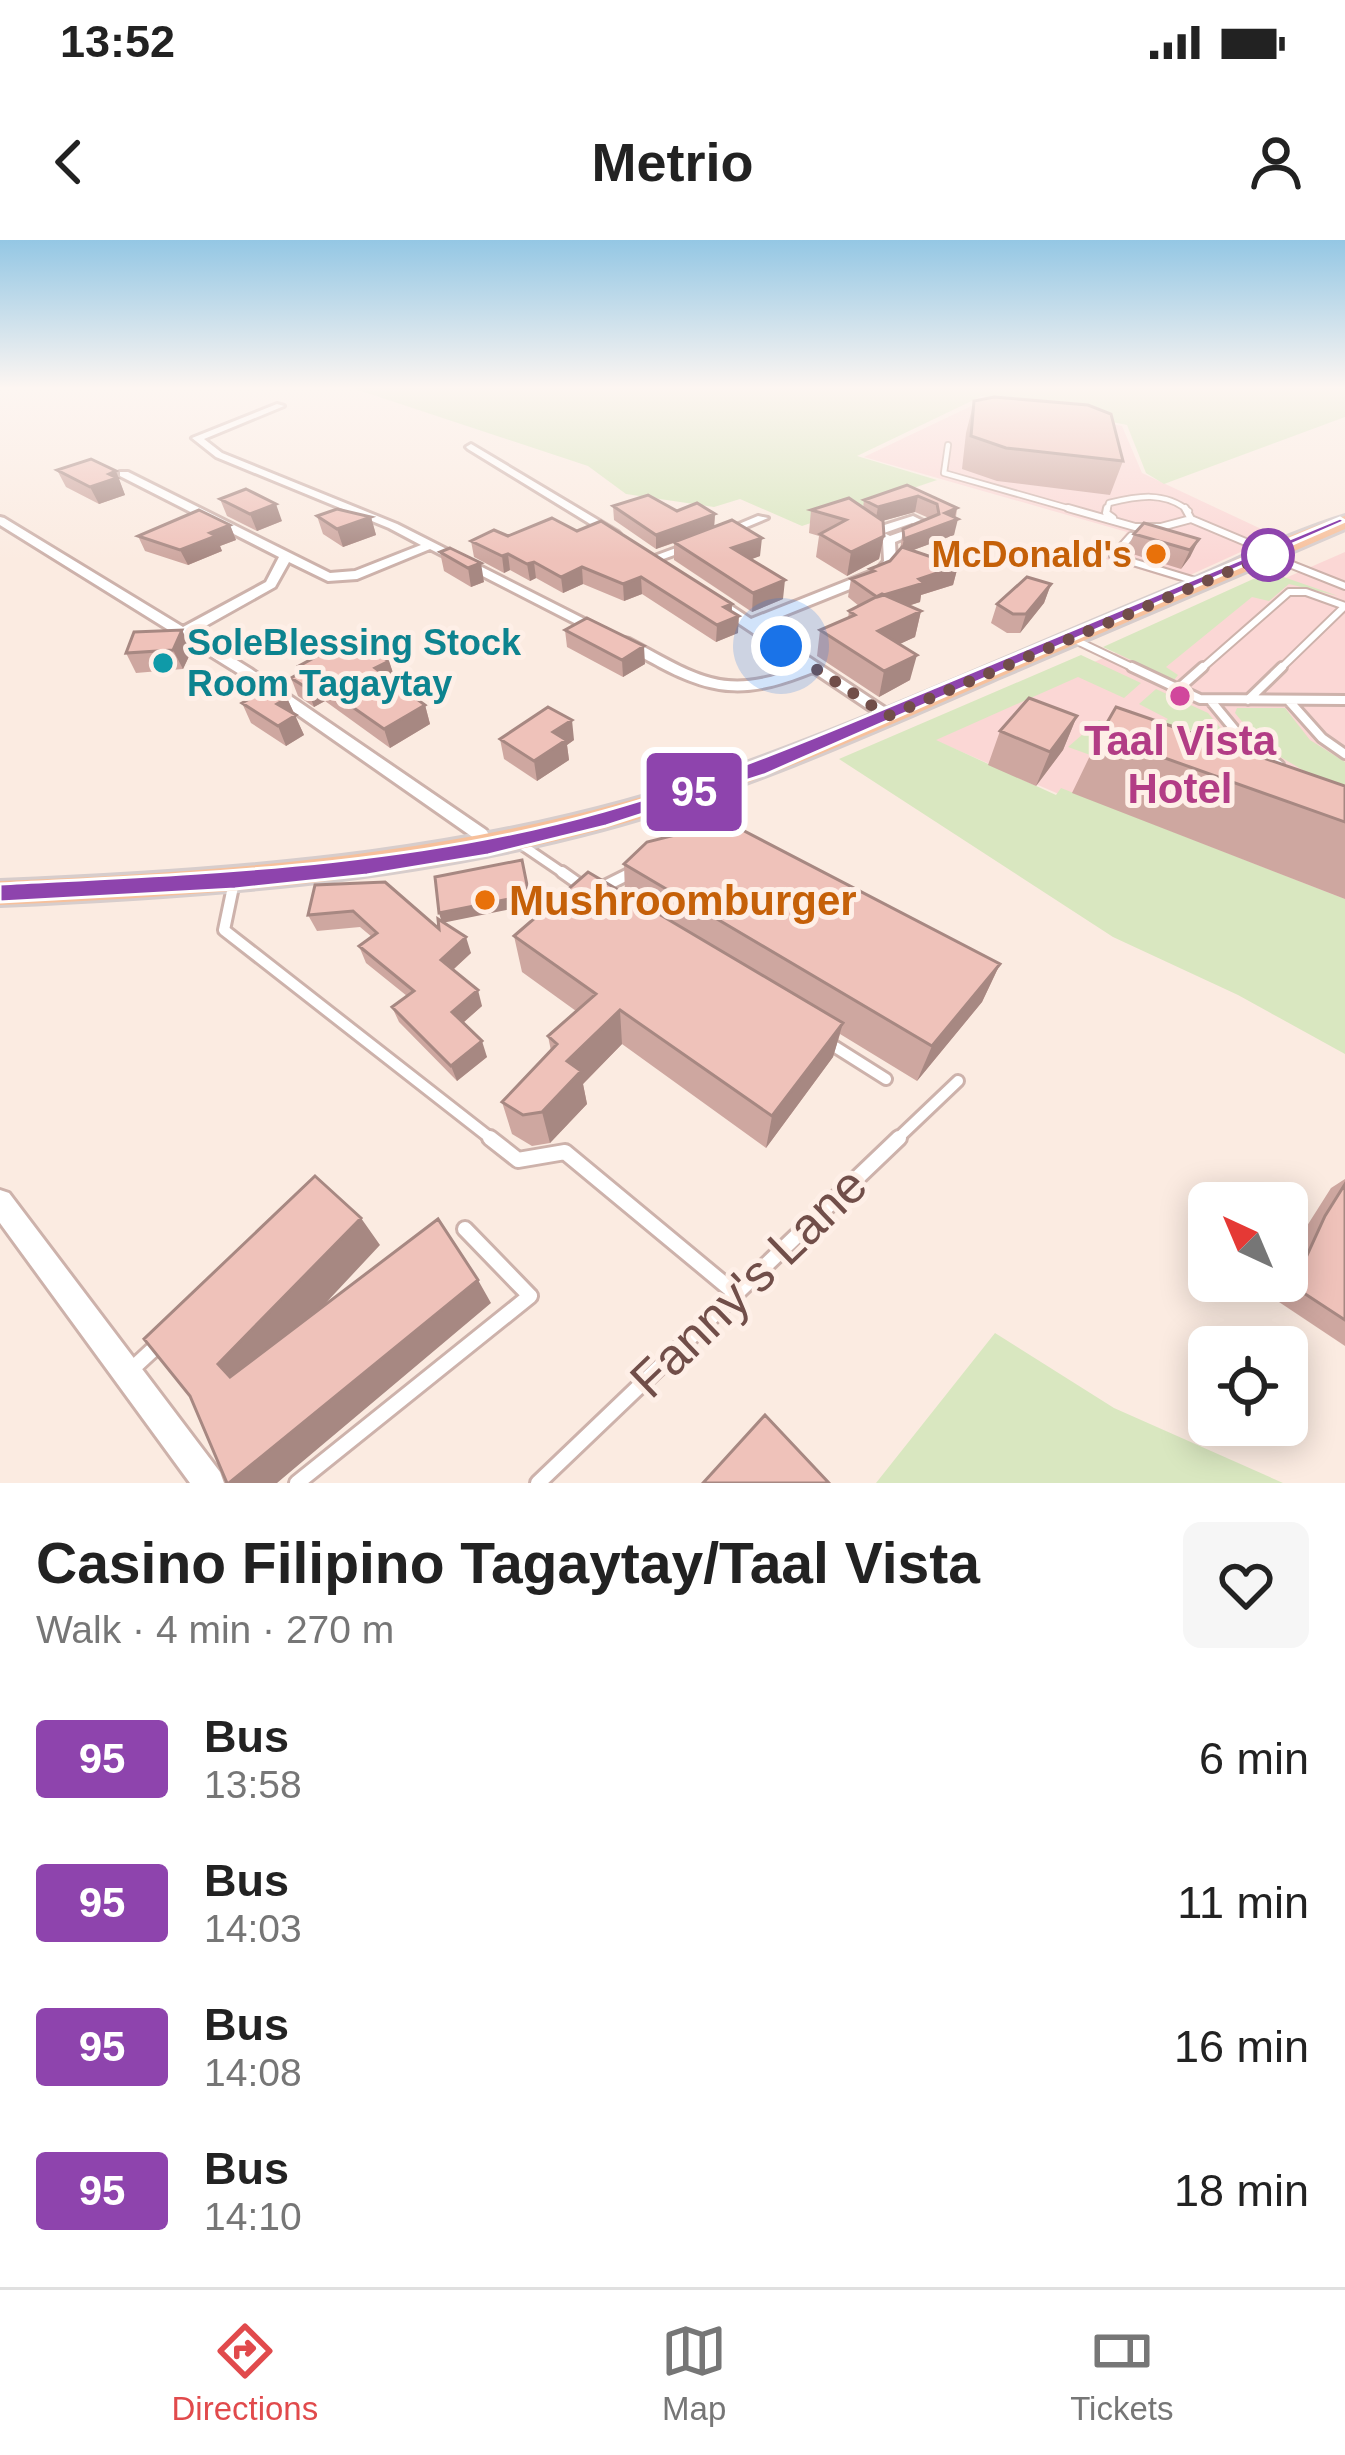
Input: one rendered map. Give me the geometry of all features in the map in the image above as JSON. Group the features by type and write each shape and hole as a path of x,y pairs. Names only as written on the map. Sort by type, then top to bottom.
{"main road":[{"path":"0,893 235,880 502,844 688,794 888,716 1345,521"}],"street":[{"path":"206,445 219,455 431,545 702,682 754,692 814,667"},
{"path":"471,447 669,568"},
{"path":"124,475 284,559 340,578 431,545"},
{"path":"655,559 762,518"},
{"path":"854,521 874,532 889,540 927,526 913,519 874,532"},
{"path":"0,520 183,633 480,834 502,844"},
{"path":"748,626 881,572 890,562 889,540"},
{"path":"183,633 271,584 284,559"},
{"path":"714,601 888,716"},
{"path":"0,1202 209,1483"}],"lane":[{"path":"948,445 944,473 1149,528 1191,519 1345,586"},
{"path":"1113,518 1106,513 1109,503 1142,495 1182,504 1190,509 1191,519"},
{"path":"1131,536 1113,556 1202,583"},
{"path":"1177,690 1289,592 1306,592 1345,606 1248,700"},
{"path":"1070,638 1177,690 1211,700 1345,700"},
{"path":"1211,700 1248,743 1289,771"},
{"path":"1289,701 1322,739 1345,754"},
{"path":"502,844 611,905"},
{"path":"591,893 656,862"},
{"path":"235,880 224,930 518,1160 565,1152 735,1293"},
{"path":"807,1029 886,1078"},
{"name":"Fanny's Lane","path":"538,1483 958,1081"},
{"path":"297,1483 530,1296 465,1229"},
{"path":"128,1373 179,1326"}],"shaded area":[{"path":"889,445 1130,445 1142,473 1276,536 1177,581 1106,559 1127,532 864,457"},
{"name":"Taal Vista Hotel","path":"1345,552 1345,918 925,736"}],"green space":[{"path":"524,445 880,445 857,456 937,480 802,526 740,499 714,507 626,494 588,466"},
{"path":"1135,445 1269,445 1164,484 1146,473"},
{"path":"1275,574 1338,596 1289,584 1269,601 1252,597 1166,667 1178,675 1174,680 1103,647 1262,575"},
{"path":"1081,655 1141,683 1124,698 1078,677 936,740 1056,795 1061,788 1345,899 1345,1054 1238,995 1113,937 839,759"},
{"path":"1156,689 1208,713 1232,742 1263,765 1093,756 1068,747 1099,720 1142,741 1168,719 1139,704"},
{"path":"1237,708 1285,708 1310,740 1345,762 1345,795 1262,746 1235,713"},
{"path":"995,1333 1114,1408 1188,1441 1188,1446 1200,1446 1283,1483 876,1483"}],"building":[{"path":"997,445 1119,445 1123,461"},
{"path":"91,459 116,471 109,474 117,478 90,487 57,470"},
{"path":"907,485 957,508 945,513 958,519 904,539 903,529 939,514 937,504 918,496 878,507 864,500"},
{"path":"246,489 276,504 250,514 220,499"},
{"path":"648,495 677,511 697,503 715,514 656,535 613,506"},
{"path":"849,498 883,521 884,536 851,552 820,534 846,520 811,510"},
{"path":"337,509 371,517 337,529 317,516"},
{"path":"199,510 230,525 180,550 138,536"},
{"path":"552,518 577,531 601,521 732,604 724,607 739,616 717,625 641,577 623,584 582,567 561,577 534,562 502,556 471,541 494,530 508,536"},
{"path":"732,520 762,538 732,548 785,580 753,593 674,542"},
{"path":"1144,523 1199,539 1190,550 1134,534"},
{"path":"902,547 958,566 919,579 924,583 877,597 851,579 890,561"},
{"path":"450,548 481,563 468,568 440,552"},
{"path":"1027,577 1051,584 1026,614 1013,614 997,604"},
{"path":"882,594 921,611 878,631 917,655 884,671 820,630 855,615 849,611"},
{"path":"587,618 644,646 622,660 565,630"},
{"path":"182,630 173,650 126,653 134,632"},
{"path":"349,639 389,661 375,668 425,705 384,729 318,683 307,688 291,678 305,670 299,666"},
{"path":"271,687 287,698 277,704 296,715 278,726 242,703"},
{"path":"1029,698 1077,716 1050,752 1000,731"},
{"path":"548,707 572,720 553,732 566,740 534,761 500,739"},
{"path":"1116,707 1345,786 1345,822 1100,735"},
{"path":"727,822 1000,964 932,1046 624,864 647,842"},
{"name":"Mushroomburger","path":"522,860 529,895 439,913 435,877"},
{"path":"588,872 843,1023 772,1116 620,1010 567,1061 581,1071 542,1112 523,1115 502,1102 557,1044 548,1036 596,994 514,936"},
{"path":"385,882 439,929 438,919 466,937 441,960 478,990 452,1012 482,1041 451,1066 392,1007 414,991 359,946 377,933 353,911 308,915 315,885"},
{"path":"315,1176 361,1218 218,1364 230,1377 438,1219 478,1280 227,1483 190,1396 144,1339"},
{"path":"1345,1184 1345,1320 1308,1296 1308,1253"},
{"path":"765,1415 829,1483 703,1483"}],"bus line":[{"name":"95","path":"0,893 235,880 367,866 488,847 606,819 756,770 1345,521"}],"place":[{"name":"McDonald's","path":"1156,554"},
{"name":"SoleBlessing Stock Room Tagaytay","path":"163,663"},
{"name":"Taal Vista Hotel","path":"1180,696"},
{"name":"Mushroomburger","path":"485,900"}],"route":[{"path":"781,646 888,716 1268,555"}]}
